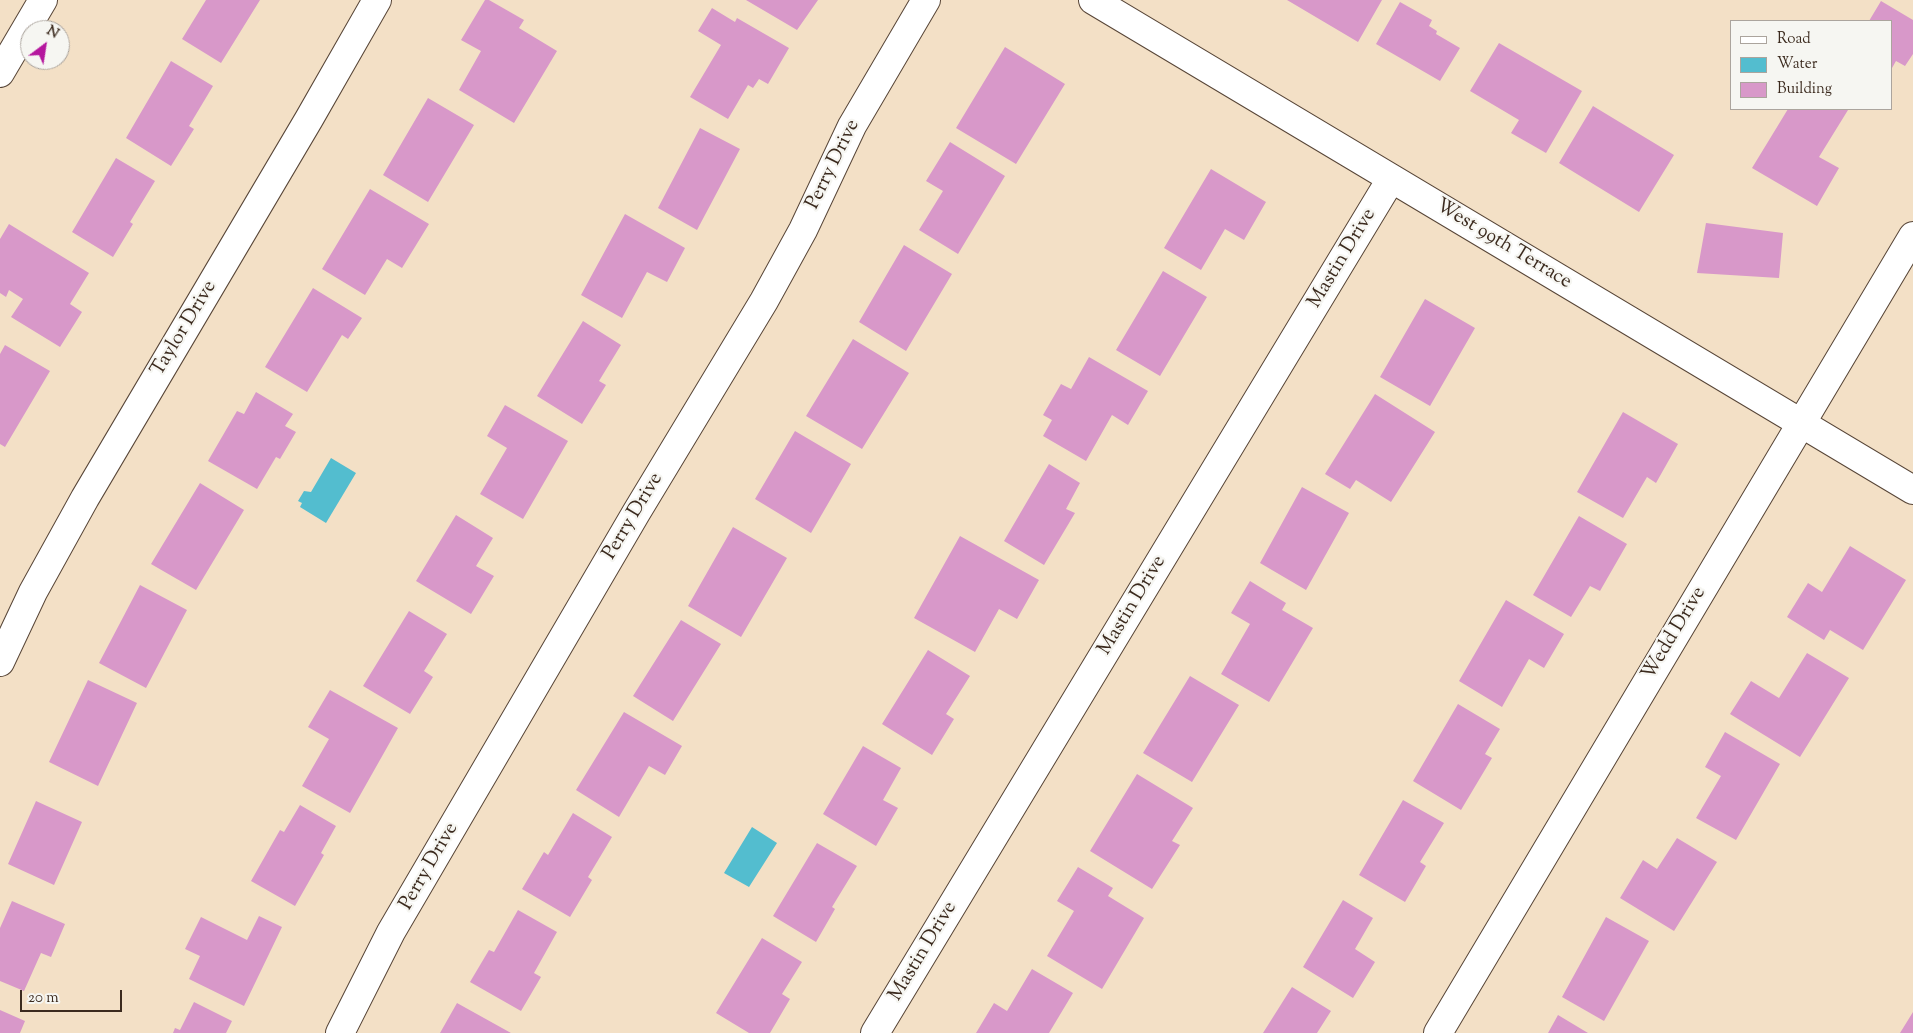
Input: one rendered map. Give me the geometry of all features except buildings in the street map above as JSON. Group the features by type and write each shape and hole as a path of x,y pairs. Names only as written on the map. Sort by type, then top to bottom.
{"street":[{"path":"0,73 44,0"},
{"name":"Taylor Drive","path":"0,662 33,592 85,498 309,119 377,0"},
{"name":"Perry Drive","path":"340,1033 391,932 628,527 764,301 803,230 852,126 926,0"},
{"name":"West 99th Terrace","path":"1093,0 1913,490"},
{"name":"Mastin Drive","path":"875,1033 1391,178"},
{"name":"Wedd Drive","path":"1438,1033 1913,236"}],"water":[{"path":"331,458 356,473 326,523 300,507 302,503 298,501 304,491 311,492"},
{"path":"752,827 777,843 749,887 724,873"}]}
